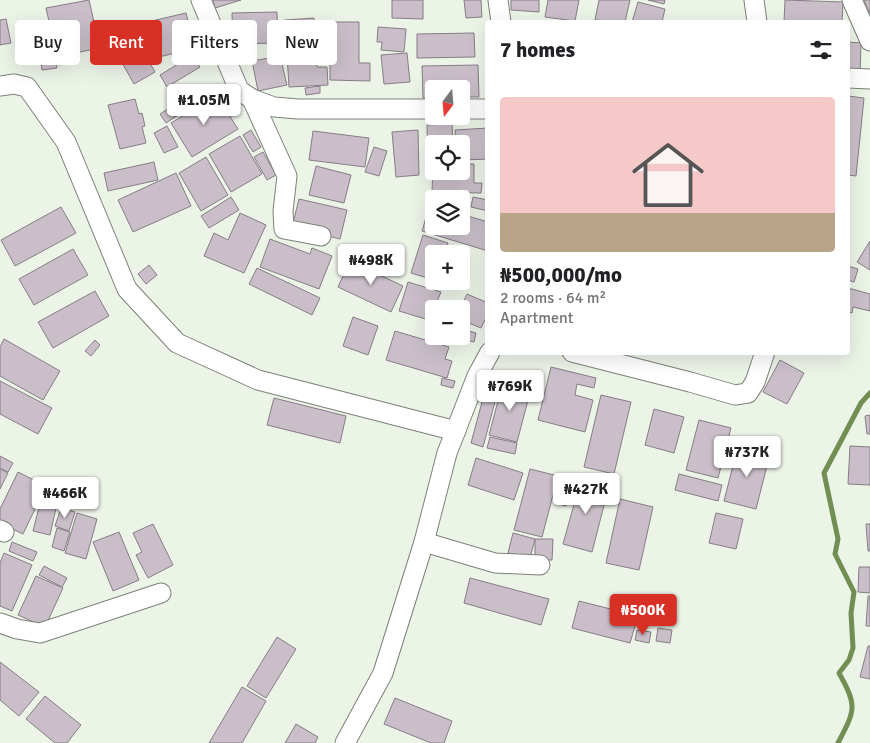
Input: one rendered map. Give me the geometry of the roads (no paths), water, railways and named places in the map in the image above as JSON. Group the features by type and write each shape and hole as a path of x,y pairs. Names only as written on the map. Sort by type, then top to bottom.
{"street":[{"path":"201,0 239,90 252,99 274,107 298,110 425,109"},
{"path":"498,0 501,20"},
{"path":"754,0 757,20"},
{"path":"852,0 870,41"},
{"path":"850,78 870,80"},
{"path":"0,86 14,84 27,87 66,142 128,289 176,343 258,380 456,431"},
{"path":"252,99 287,176 283,211 284,229 321,236"},
{"path":"470,109 485,109"},
{"path":"345,743 383,673 424,542 447,453 477,376 488,355"},
{"path":"584,355 734,395 748,393 755,382 764,355"},
{"path":"424,542 495,563 540,565"},
{"path":"0,623 17,629 40,633 161,594"}],"waterway":[{"path":"838,743 848,723 852,708 852,701 839,673 849,660 853,648 851,613 854,592 835,554 838,539 824,473 861,403 870,393"}]}
